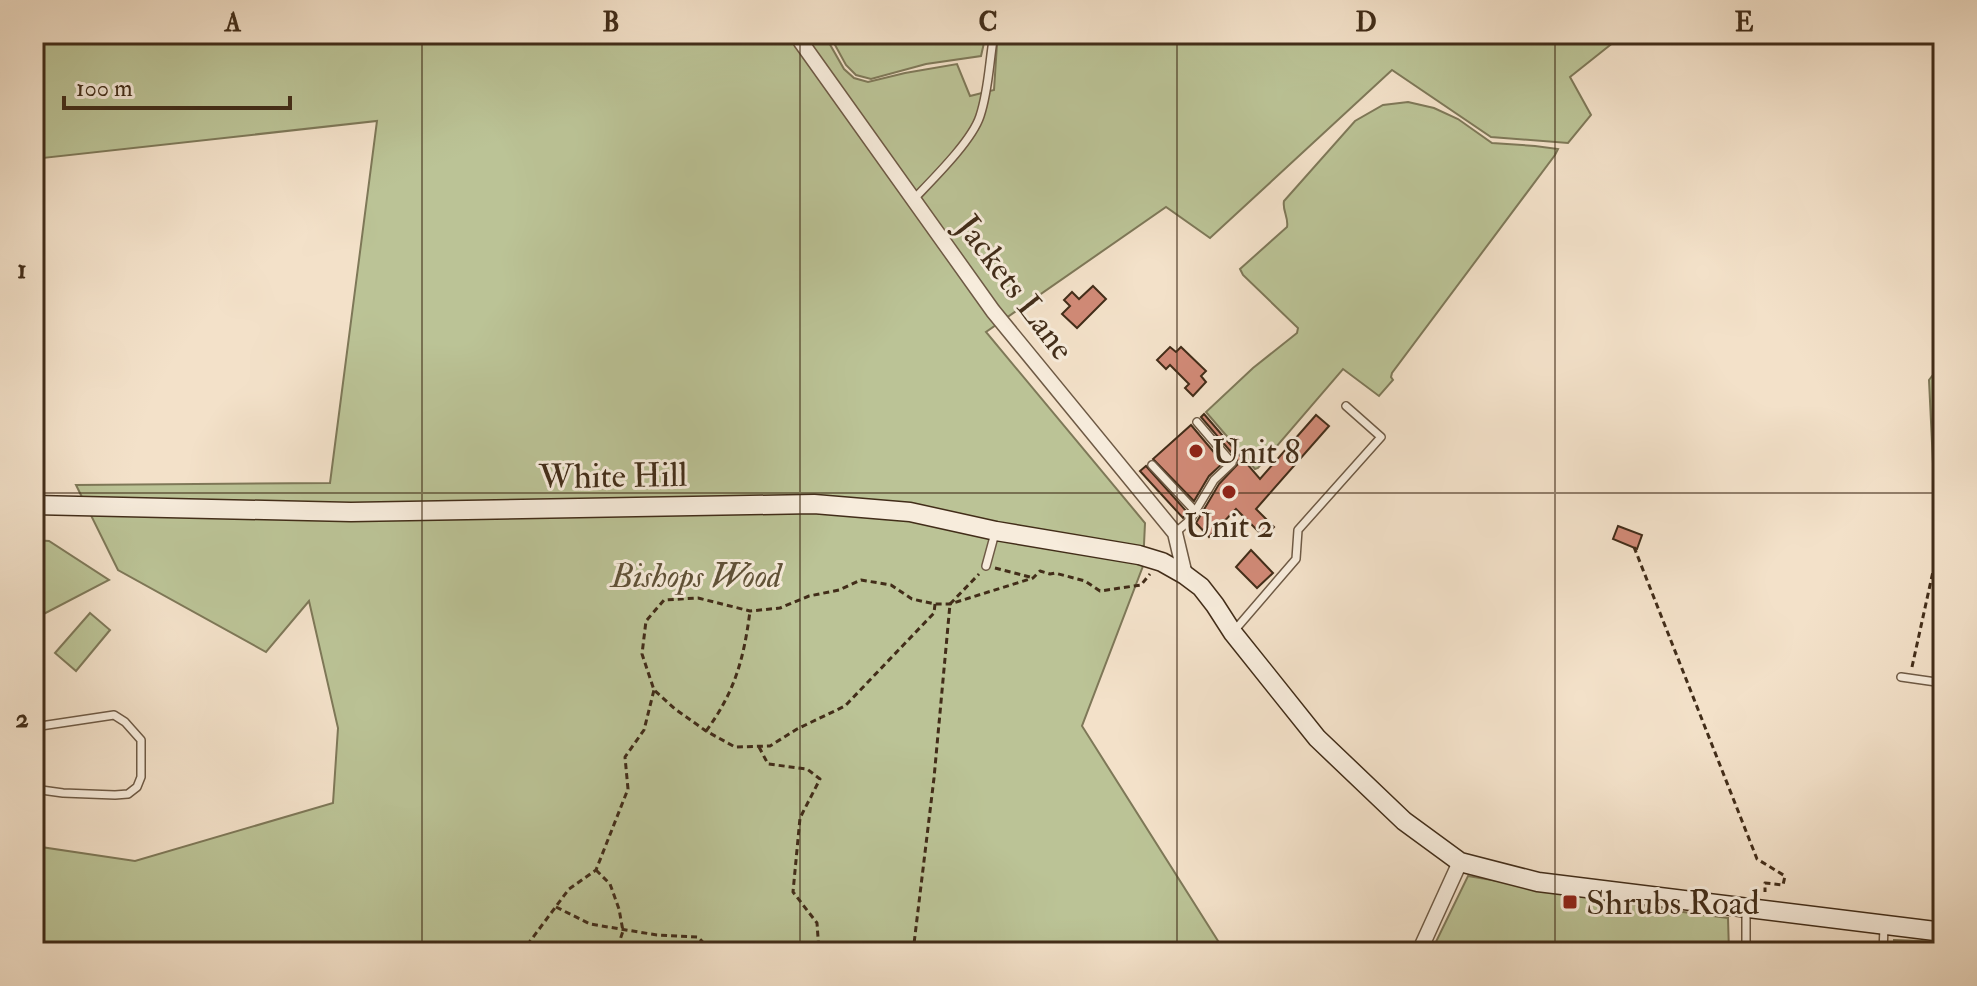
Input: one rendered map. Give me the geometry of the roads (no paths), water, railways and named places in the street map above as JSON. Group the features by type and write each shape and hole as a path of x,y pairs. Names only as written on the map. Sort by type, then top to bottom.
{"street":[{"name":"Jackets Lane","path":"797,34 993,311 1175,533 1185,575"},
{"name":"White Hill","path":"34,505 351,512 814,504 910,512 996,531 1139,555 1156,560 1201,587 1233,633 1317,738 1404,821 1460,862"},
{"path":"1419,952 1460,862 1538,882 1943,932"}],"lane":[{"path":"913,200 956,153 979,119 989,80 994,34"},
{"path":"1233,633 1296,559 1298,530 1381,437 1346,406"},
{"path":"1175,533 1190,520 1214,480 1232,463 1197,422"},
{"path":"1152,465 1195,511"},
{"path":"986,566 996,531"},
{"path":"1905,677 1943,683"},
{"path":"34,727 114,715 141,740 141,777 137,787 128,794 63,793 34,789"},
{"path":"1746,952 1755,909"},
{"path":"1883,952 1884,925"}],"place":[{"name":"Unit 8","path":"1196,451"},
{"name":"Unit 2","path":"1229,492"},
{"name":"Shrubs Road","path":"1570,902"}],"park label":[{"name":"Bishops Wood","path":"696,575"}]}
